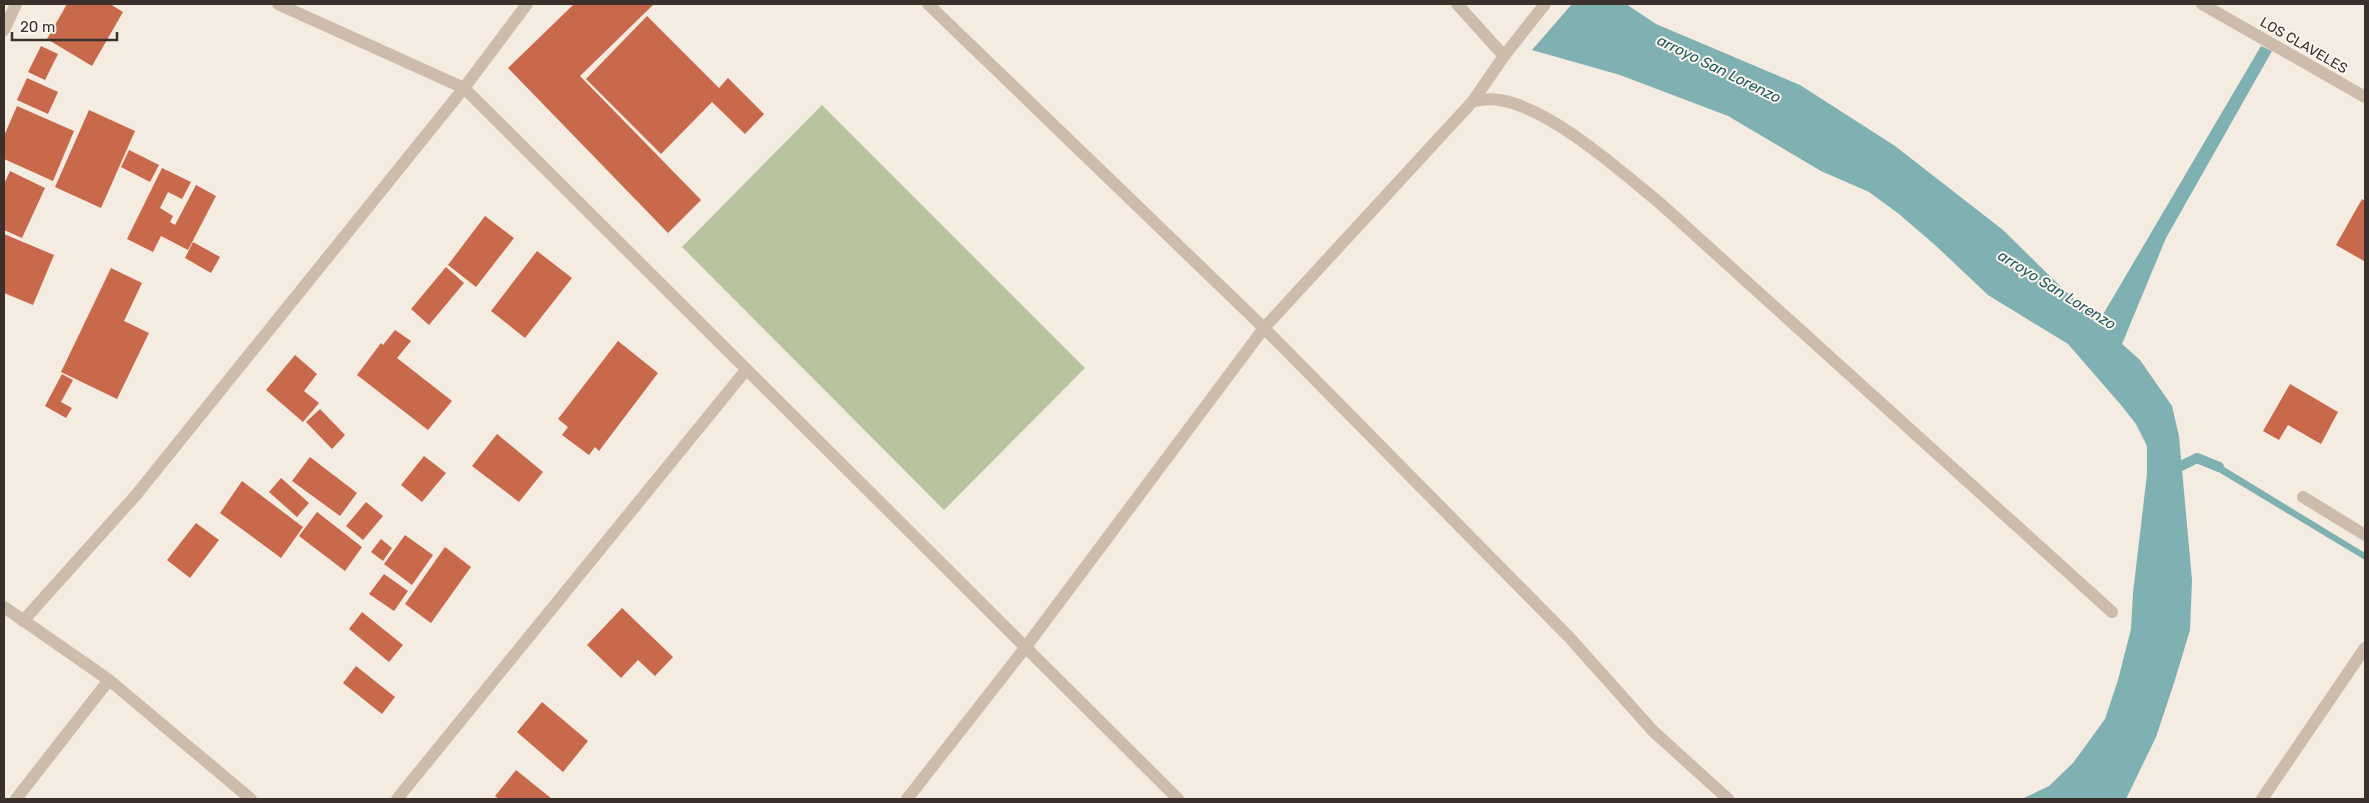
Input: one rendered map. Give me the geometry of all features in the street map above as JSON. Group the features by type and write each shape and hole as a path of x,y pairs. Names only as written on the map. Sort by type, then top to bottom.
{"street":[{"path":"4,30 16,4"},
{"path":"278,4 464,88 1178,799"},
{"path":"22,621 136,496 464,88 527,4"},
{"path":"928,4 1264,328 1569,637 1653,731 1728,799"},
{"path":"1457,4 1504,56"},
{"path":"907,799 1025,648 1264,328 1473,101 1504,56 1545,4"},
{"name":"LOS CLAVELES","path":"2202,4 2365,97"},
{"path":"1473,101 1499,100 1536,111 1602,155 1662,205 2112,612"},
{"path":"397,799 746,370"},
{"path":"2303,497 2365,535"},
{"path":"4,607 109,680 251,799"},
{"path":"2262,799 2365,648"},
{"path":"16,799 109,680"}],"green space":[{"path":"822,105 1085,368 944,510 682,247"}],"water":[{"name":"arroyo San Lorenzo","path":"1572,4 1626,4 1656,24 1800,85 1895,146 2003,230 2098,323 2261,46 2272,51 2166,238 2122,344 2140,360 2172,406 2179,436 2192,580 2190,630 2156,737 2126,799 2022,799 2049,786 2073,763 2105,719 2118,680 2131,629 2133,593 2147,474 2147,446 2136,424 2068,344 1988,295 1935,245 1899,214 1869,192 1821,171 1728,116 1620,75 1532,50"},
{"path":"2211,459 2365,553 2365,560 2207,465"}],"building":[{"path":"67,4 110,4 123,12 92,66 47,39"},
{"path":"574,4 654,4 580,76 701,200 668,233 508,68"},
{"path":"647,16 719,88 728,78 764,114 745,134 712,102 661,154 586,79"},
{"path":"41,46 58,54 45,80 28,72"},
{"path":"27,78 58,92 48,114 17,100"},
{"path":"17,106 74,131 53,181 4,159 4,136"},
{"path":"89,110 135,131 101,208 55,187"},
{"path":"129,150 159,165 150,182 121,167"},
{"path":"162,168 191,182 182,199 168,192 160,208 173,216 170,222 175,225 196,185 216,196 188,250 161,236 153,252 127,239"},
{"path":"10,171 45,188 22,238 4,230 4,184"},
{"path":"2362,199 2365,201 2364,261 2336,245"},
{"path":"485,216 514,238 476,287 448,265"},
{"path":"4,234 54,255 33,305 4,293"},
{"path":"193,242 220,257 211,273 185,258"},
{"path":"537,251 572,278 525,338 491,311"},
{"path":"446,267 464,283 429,325 411,309"},
{"path":"111,268 142,283 124,321 149,333 117,399 61,372"},
{"path":"395,330 411,341 397,358 452,401 428,430 357,375 381,343 383,345"},
{"path":"618,341 658,373 599,451 595,447 589,455 562,435 568,427 558,419"},
{"path":"295,355 317,374 304,391 319,403 303,422 266,390"},
{"path":"62,374 73,380 61,402 72,408 66,418 45,406"},
{"path":"2290,384 2338,412 2321,444 2288,425 2279,440 2263,431"},
{"path":"320,409 345,435 332,449 306,422"},
{"path":"497,434 543,472 519,502 472,466"},
{"path":"424,456 446,473 422,502 401,485"},
{"path":"310,457 357,493 340,516 292,481"},
{"path":"281,478 309,503 297,517 269,492"},
{"path":"242,481 303,527 281,558 220,513"},
{"path":"366,502 383,516 363,540 346,526"},
{"path":"317,512 362,547 345,571 299,536"},
{"path":"196,523 219,540 190,578 167,560"},
{"path":"405,535 433,555 412,585 384,564"},
{"path":"381,539 392,548 383,561 371,552"},
{"path":"445,547 471,567 431,623 405,604"},
{"path":"384,574 408,591 394,611 369,594"},
{"path":"622,608 673,657 655,676 638,660 621,678 587,645"},
{"path":"362,612 403,645 389,662 349,629"},
{"path":"356,666 395,697 382,714 343,683"},
{"path":"542,702 588,741 563,772 517,732"},
{"path":"516,770 552,799 499,799 495,796"}],"waterway":[{"path":"2175,469 2197,458 2219,467"}]}
